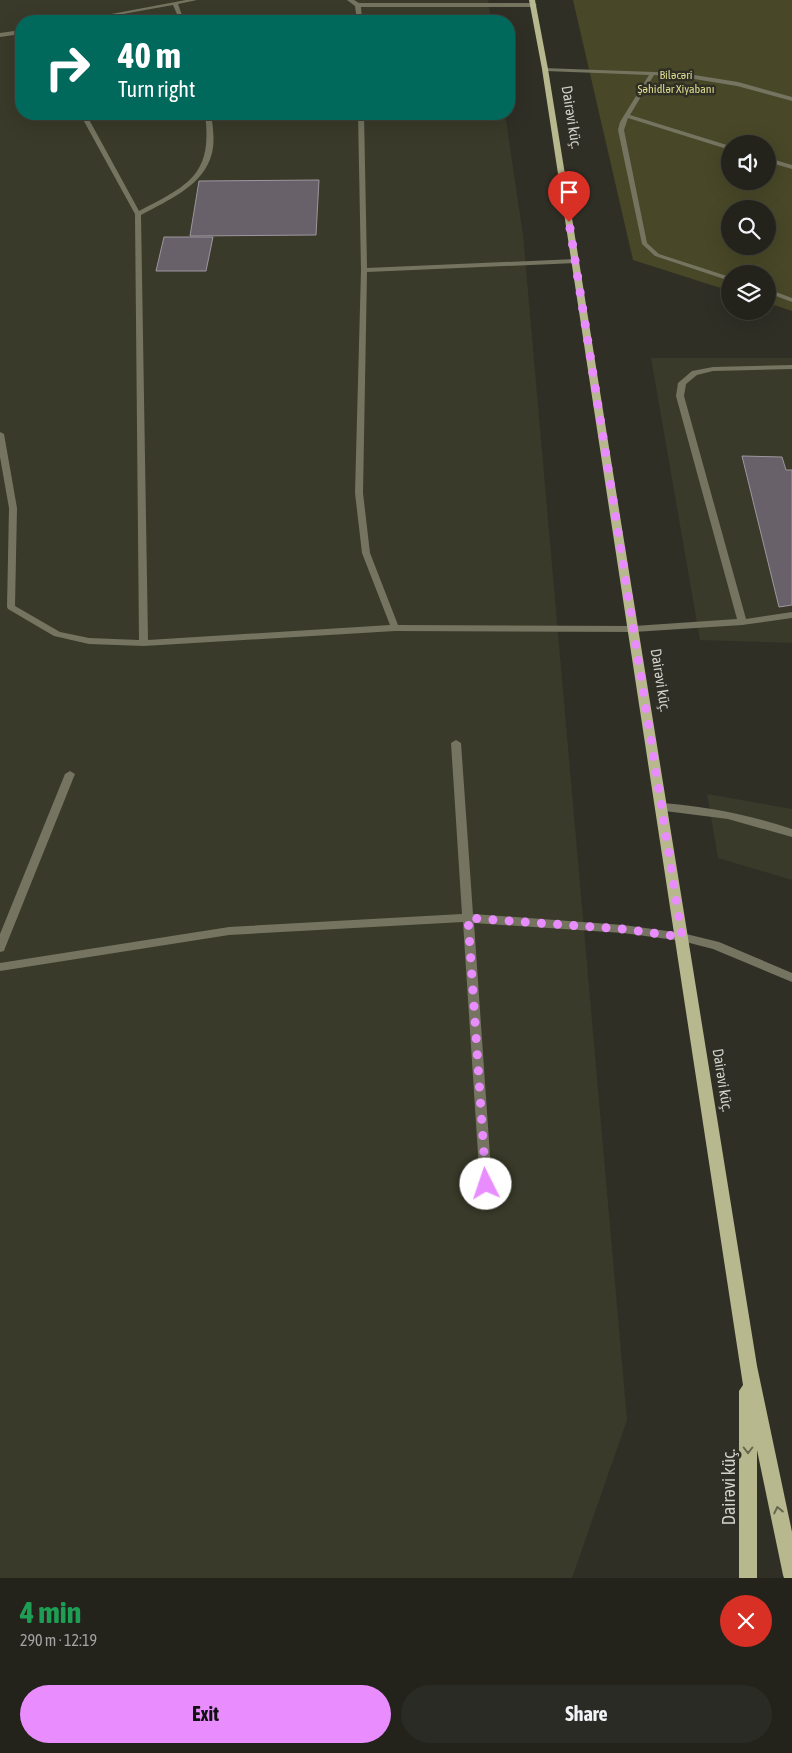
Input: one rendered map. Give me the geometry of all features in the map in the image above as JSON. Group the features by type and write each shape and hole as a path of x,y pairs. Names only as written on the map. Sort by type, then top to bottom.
{"main road":[{"name":"Dairəvi küç.","path":"533,2 576,261 748,1366 792,1575"},
{"name":"Dairəvi küç.","path":"748,1366 748,1578"}],"street":[{"path":"145,0 152,7"},
{"path":"109,15 194,0"},
{"path":"350,0 358,5 533,2"},
{"path":"175,3 180,15"},
{"path":"358,5 359,15"},
{"path":"0,35 15,33"},
{"path":"545,68 682,75 722,81 792,99"},
{"path":"653,73 627,116 621,130 644,243 657,254 721,276"},
{"path":"627,116 721,145"},
{"path":"86,120 138,214 144,643"},
{"path":"138,214 186,188 206,164 211,128 209,120"},
{"path":"361,120 364,270 358,493 366,553 395,628"},
{"path":"776,163 792,168"},
{"path":"364,270 576,261"},
{"path":"776,295 792,300"},
{"path":"742,622 680,396 682,383 695,373 713,369 792,367"},
{"path":"0,436 13,508 11,607 57,634 89,641 144,643 395,628 634,629 742,622 792,615"},
{"path":"456,743 486,1184"},
{"path":"0,948 70,774"},
{"path":"661,807 699,809 771,826 792,834"},
{"path":"0,967 229,931 468,918 623,929 682,937 715,945 792,978"}],"shaded area":[{"path":"0,0 488,0 490,15 15,15 15,120 506,120 523,235 627,1420 572,1578 0,1578"},
{"path":"651,358 792,358 792,643 700,640"},
{"path":"707,794 792,809 792,880 718,858"}],"green space":[{"name":"Biləcəri Şəhidlər Xiyabanı","path":"573,0 792,0 792,311 776,306 776,265 721,265 721,288 633,260"}],"building":[{"path":"319,180 316,235 190,236 199,181"},
{"path":"164,237 213,237 206,271 156,271"},
{"path":"742,456 782,457 786,470 792,470 792,605 779,607"}],"route":[{"path":"486,1184 468,918 623,929 682,937 569,222"}]}
